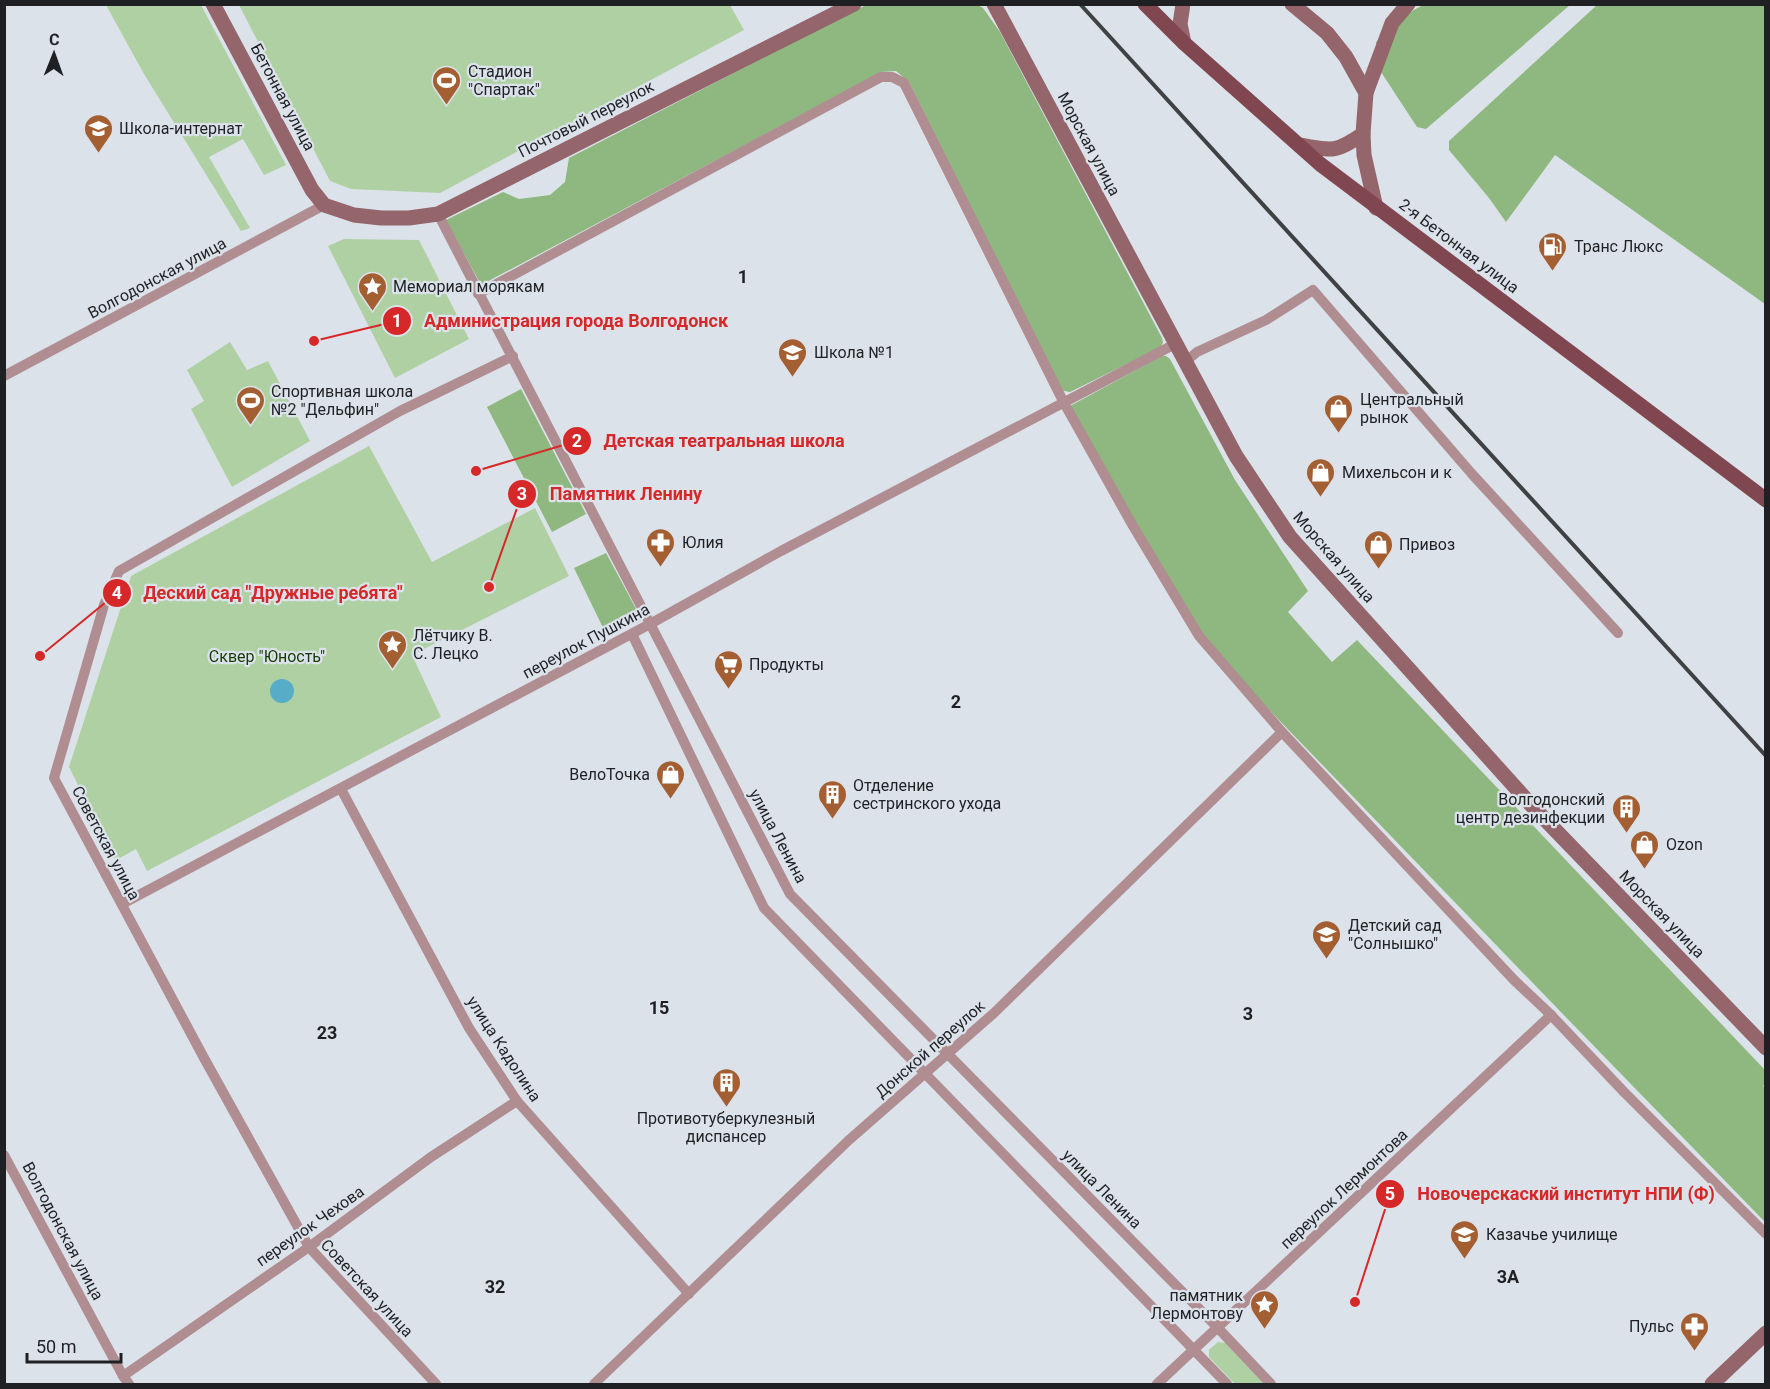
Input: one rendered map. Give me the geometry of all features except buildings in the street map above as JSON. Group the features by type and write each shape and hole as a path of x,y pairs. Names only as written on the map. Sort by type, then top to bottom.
{"main road":[{"name":"2-я Бетонная улица","path":"1145,4 1320,164 1766,500"}],"street":[{"name":"Бетонная улица","path":"213,4 312,190 324,205"},
{"name":"Почтовый переулок","path":"324,205 354,215 381,218 409,218 438,214 854,4"},
{"name":"Морская улица","path":"994,4 1236,456 1290,537 1533,807 1766,1048"},
{"path":"1183,4 1180,24 1184,42"},
{"path":"1292,4 1327,33 1347,57 1366,93"},
{"path":"1376,208 1364,155 1366,93 1392,23 1408,4"},
{"path":"478,294 881,77 892,77 904,83 1063,401 1133,526 1199,636 1282,732 1514,980 1766,1234"},
{"path":"1299,145 1334,150 1347,145 1363,134"},
{"name":"Волгодонская улица","path":"4,376 324,205"},
{"name":"улица Ленина","path":"438,214 790,894 1271,1384"},
{"path":"1185,362 1197,352 1266,320 1312,290 1472,474 1618,633"},
{"name":"переулок Пушкина","path":"122,904 632,634 771,556 1175,344"},
{"name":"Советская улица","path":"436,1384 309,1247 54,778 104,605 119,571 400,411 513,356"},
{"path":"632,634 764,908 1227,1384"},
{"name":"Донской переулок","path":"594,1384 849,1140 994,1013 1282,732"},
{"name":"улица Кадолина","path":"341,789 469,1028 517,1101 689,1294"},
{"name":"переулок Лермонтова","path":"1157,1384 1551,1015"},
{"name":"переулок Чехова","path":"126,1380 431,1157 517,1101"},
{"name":"Волгодонская улица","path":"4,1155 126,1380"},
{"path":"1712,1384 1766,1333"}],"green space":[{"path":"106,5 201,5 286,165 264,175 243,139 209,157 250,228 241,231 144,74"},
{"name":"Стадион \"Спартак\"","path":"239,5 730,5 744,30 440,193 351,189 330,181"},
{"path":"866,5 978,5 983,8 1000,32 1162,338 1161,347 1070,392 1064,391 1059,386 909,82 896,71 882,72 481,285 446,220 503,192 519,199 550,195 565,182 569,158"},
{"path":"1423,5 1570,5 1426,129 1417,127 1381,72 1376,42 1412,11"},
{"path":"1597,5 1765,5 1765,304 1555,155 1506,222 1449,150 1449,141"},
{"path":"344,239 419,240 469,339 395,378 328,246"},
{"name":"Спортивная школа №2 \"Дельфин\"","path":"230,342 247,370 268,361 310,441 232,487 191,409 204,401 187,370"},
{"path":"1162,356 1170,359 1235,480 1308,591 1288,612 1332,662 1357,640 1765,1070 1763,1086 1766,1089 1765,1222 1196,634 1070,406"},
{"path":"521,389 586,514 552,532 487,407"},
{"name":"Сквер \"Юность\"","path":"369,446 432,562 535,508 569,576 412,655 441,717 147,871 136,849 116,860 69,767 131,576"},
{"path":"606,553 641,618 607,636 574,568"},
{"path":"1218,1342 1226,1343 1266,1384 1235,1384 1209,1357 1209,1350"}],"water":[{"path":"282,679 291,682 294,691 291,700 282,703 273,700 270,691 273,682"}],"railway":[{"path":"1080,4 1766,756"}],"place":[{"name":"Стадион \"Спартак\"","path":"447,106"},
{"name":"Школа-интернат","path":"98,154"},
{"name":"Транс Люкс","path":"1553,272"},
{"name":"Мемориал морякам","path":"372,312"},
{"name":"Администрация города Волгодонск","path":"314,341"},
{"name":"Школа №1","path":"793,378"},
{"name":"Спортивная школа №2 \"Дельфин\"","path":"250,426"},
{"name":"Центральный рынок","path":"1339,434"},
{"name":"Детская театральная школа","path":"476,471"},
{"name":"Михельсон и к","path":"1321,498"},
{"name":"Юлия","path":"661,568"},
{"name":"Привоз","path":"1378,570"},
{"name":"Памятник Ленину","path":"489,587"},
{"name":"Деский сад \"Дружные ребята\"","path":"40,656"},
{"name":"Лётчику В. С. Лецко","path":"392,670"},
{"name":"Продукты","path":"728,690"},
{"name":"ВелоТочка","path":"671,800"},
{"name":"Отделение сестринского ухода","path":"832,820"},
{"name":"Волгодонский центр дезинфекции","path":"1626,834"},
{"name":"Ozon","path":"1645,870"},
{"name":"Детский сад \"Солнышко\"","path":"1327,960"},
{"name":"Противотуберкулезный диспансер","path":"726,1108"},
{"name":"Казачье училище","path":"1465,1260"},
{"name":"Новочерскаский институт НПИ (Ф)","path":"1355,1302"},
{"name":"памятник Лермонтову","path":"1264,1330"},
{"name":"Пульс","path":"1695,1352"}],"district":[{"name":"1","path":"743,276"},
{"name":"2","path":"956,701"},
{"name":"15","path":"659,1007"},
{"name":"3","path":"1248,1013"},
{"name":"23","path":"327,1032"},
{"name":"3А","path":"1508,1276"},
{"name":"32","path":"495,1286"}]}
